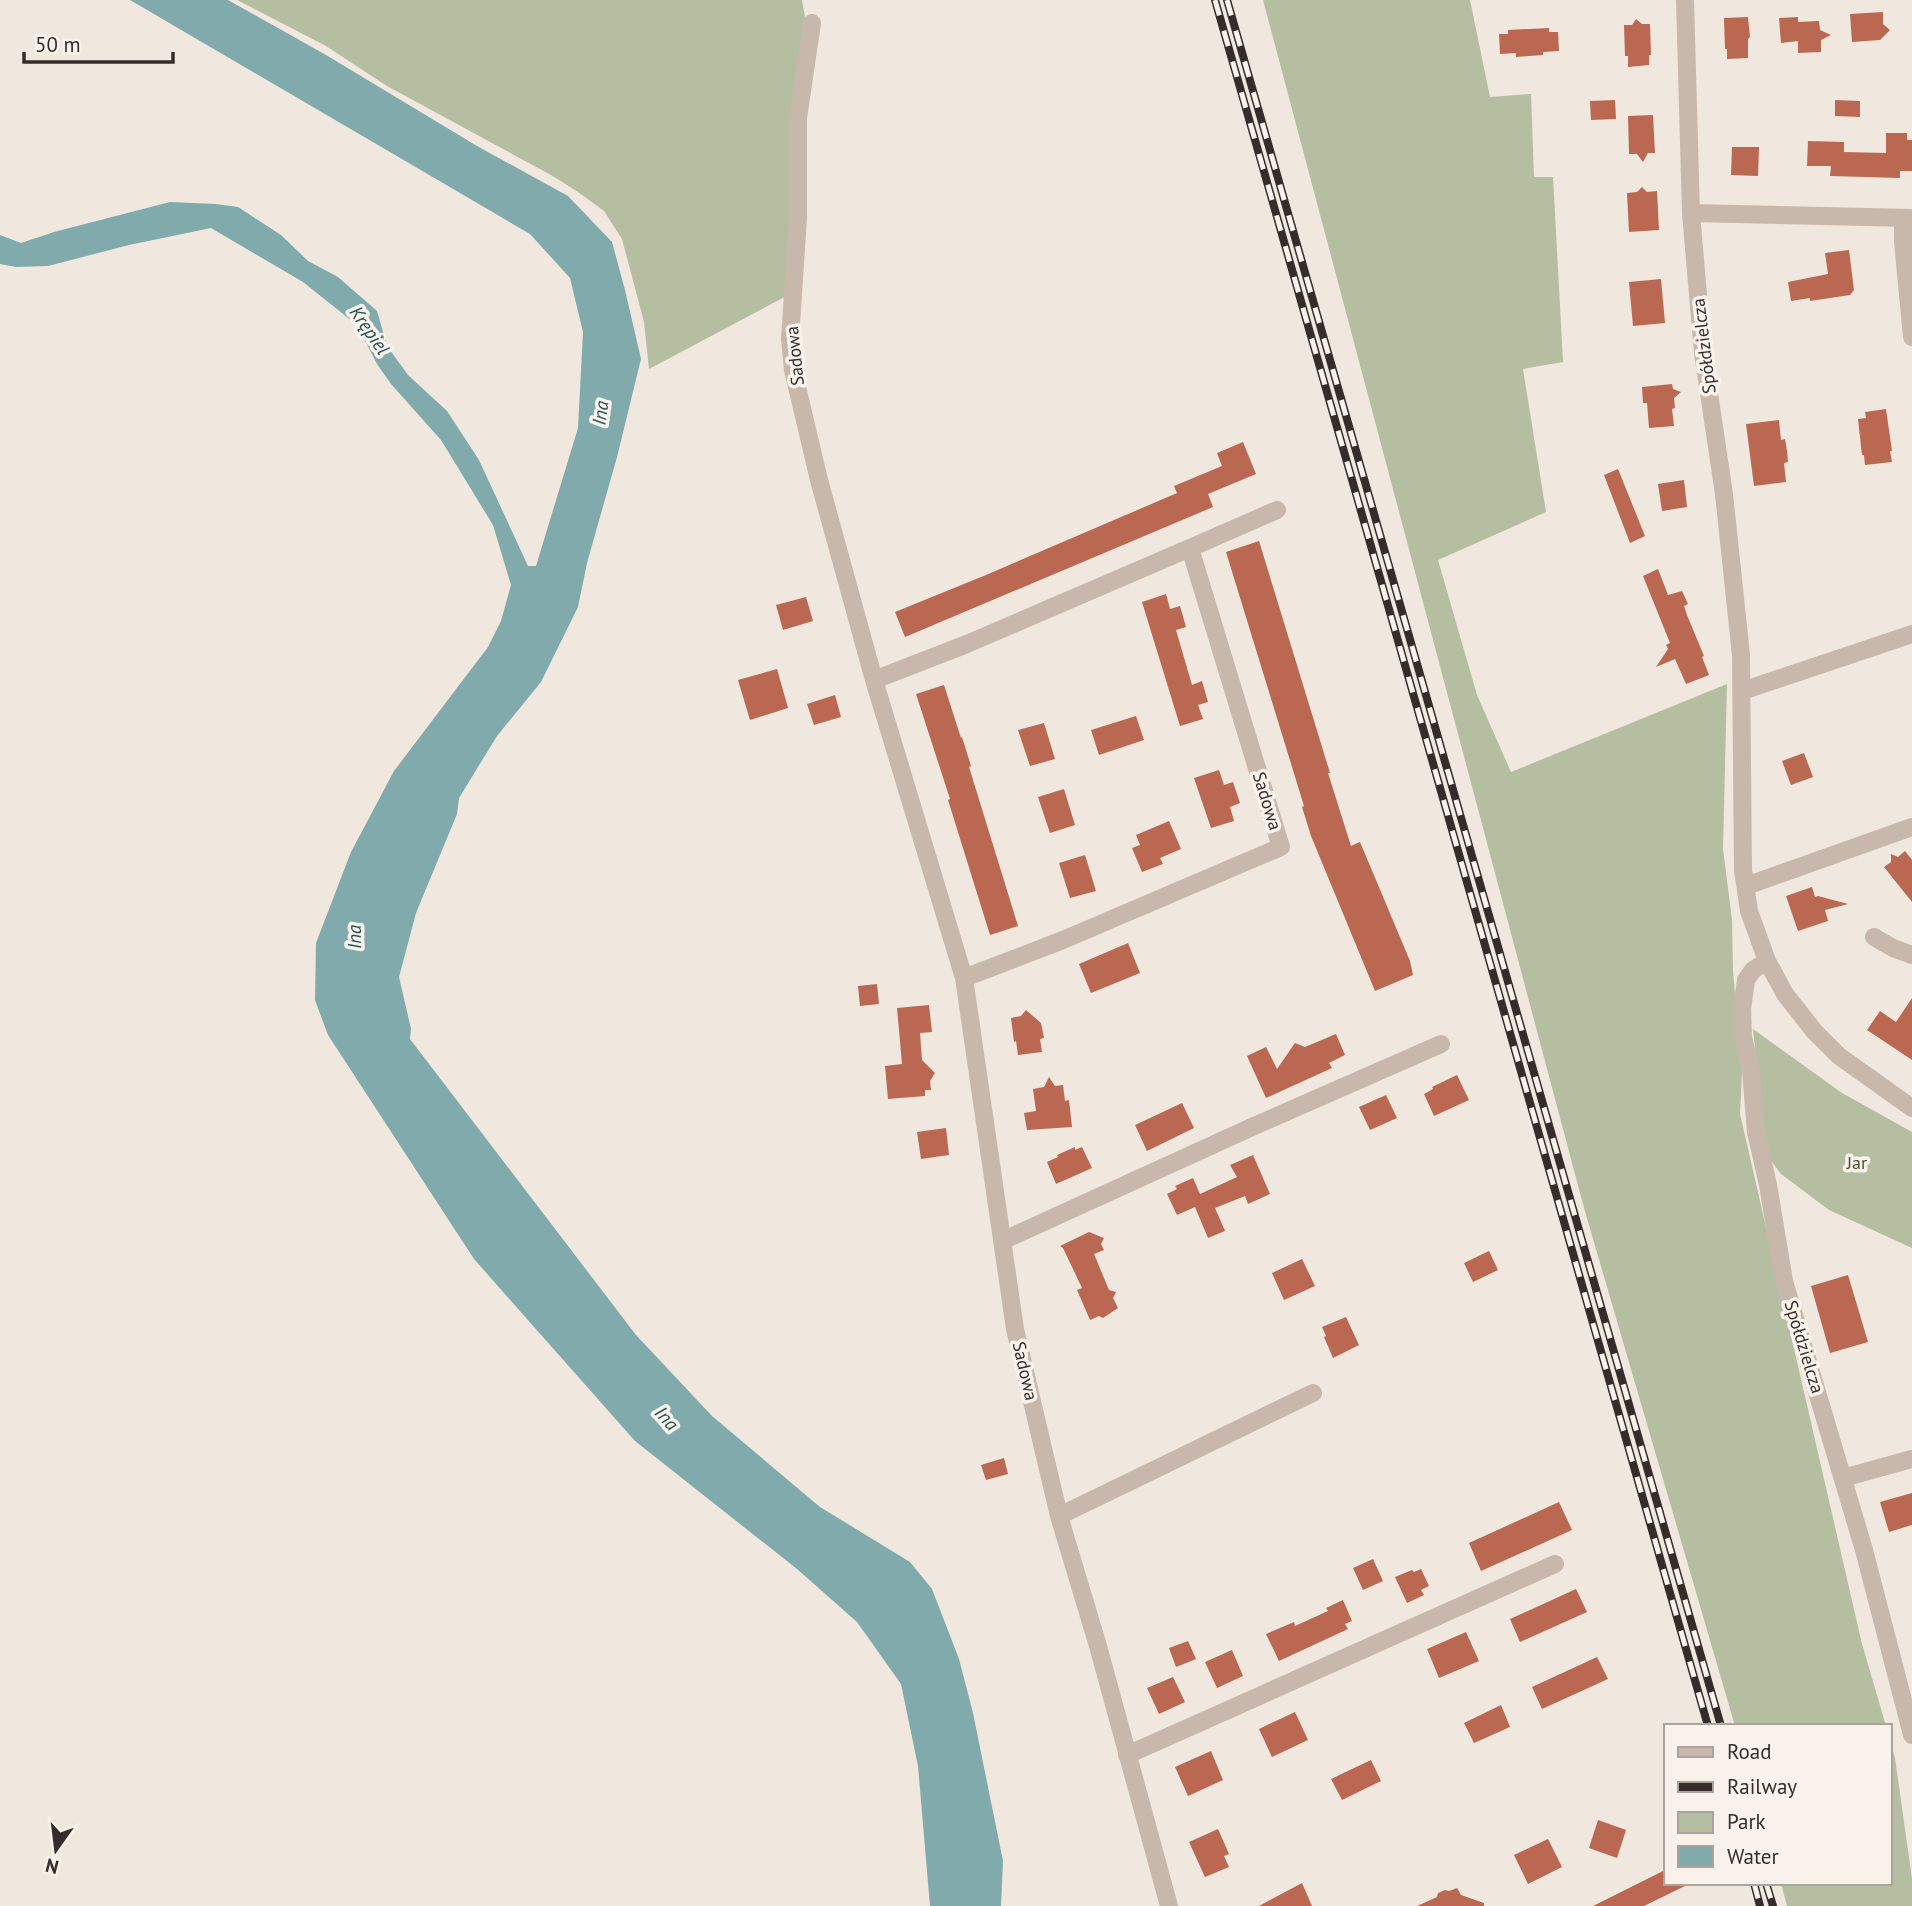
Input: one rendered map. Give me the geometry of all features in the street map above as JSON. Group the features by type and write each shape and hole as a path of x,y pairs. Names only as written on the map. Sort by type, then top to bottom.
{"street":[{"name":"Spółdzielcza","path":"1685,0 1691,213 1703,353 1724,494 1741,655 1742,870 1749,911 1767,961 1785,995 1814,1031 1839,1056 1912,1108"},
{"name":"Sadowa","path":"812,23 798,118 798,218 790,340 793,370 819,480 874,680 964,978 1015,1329 1059,1516 1098,1646 1169,1906"},
{"path":"1691,213 1907,218 1903,242 1912,337"},
{"path":"874,680 967,644 1277,510"},
{"name":"Sadowa","path":"964,978 1063,940 1281,847 1190,548"},
{"path":"1742,691 1912,634"},
{"path":"1746,886 1912,827"},
{"path":"1874,937 1912,955"},
{"name":"Spółdzielcza","path":"1767,961 1753,970 1746,980 1742,1009 1743,1037 1751,1071 1756,1132 1784,1281 1906,1680 1912,1735"},
{"path":"1002,1241 1441,1044"},
{"path":"1059,1516 1313,1393"},
{"path":"1843,1478 1912,1459"},
{"path":"1127,1755 1555,1563"}],"green space":[{"path":"237,0 802,0 805,17 792,114 794,292 649,369 644,322 622,239 604,211 551,175 387,86 326,46"},
{"path":"1263,0 1470,0 1490,97 1531,94 1534,177 1553,177 1563,362 1523,369 1546,512 1438,560 1477,695 1511,772 1727,684 1723,849 1732,920 1733,971 1742,1073 1740,1114 1862,1644 1885,1724 1734,1724 1584,1208"},
{"name":"Jar","path":"1753,1029 1842,1093 1912,1132 1912,1248 1829,1210 1781,1174 1766,1154"},
{"path":"1891,1745 1912,1879 1912,1906 1787,1906 1782,1885 1891,1885"}],"water":[{"path":"130,0 228,0 326,55 477,146 568,196 612,242 641,359 617,457 587,563 578,607 541,682 497,736 459,798 457,814 416,913 399,977 411,1029 410,1039 636,1335 712,1416 820,1507 910,1562 932,1589 959,1659 973,1713 1003,1861 1001,1906 930,1906 918,1766 901,1684 857,1622 797,1569 635,1441 474,1259 328,1035 315,1000 316,943 351,852 394,771 488,647 501,621 511,585 493,525 441,440 391,384 377,364 357,325 303,282 211,228 48,266 16,267 0,264 0,235 21,243 170,202 238,207 281,235 308,261 338,277 377,311 387,346 408,375 447,411 479,460 528,566 536,566 578,428 583,332 570,278 530,234"}],"building":[{"path":"1883,12 1883,24 1890,30 1880,40 1852,42 1850,14"},
{"path":"1748,17 1748,58 1727,59 1724,18"},
{"path":"1798,17 1798,22 1819,21 1820,30 1831,35 1821,40 1821,52 1798,53 1798,41 1781,43 1779,18"},
{"path":"1636,19 1642,24 1650,24 1651,55 1649,65 1628,67 1624,25 1632,25"},
{"path":"1549,28 1549,32 1558,32 1559,51 1516,57 1516,53 1500,54 1499,34 1508,34 1508,30"},
{"path":"1615,100 1616,119 1591,120 1590,101"},
{"path":"1835,100 1860,101 1860,117 1835,116"},
{"path":"1653,115 1655,153 1648,153 1643,162 1637,154 1629,154 1628,116"},
{"path":"1886,133 1907,133 1907,140 1912,140 1912,171 1900,171 1900,178 1830,176 1831,166 1807,166 1808,141 1844,142 1844,152 1886,153"},
{"path":"1732,147 1759,147 1758,176 1731,175"},
{"path":"1642,187 1647,192 1657,191 1659,230 1629,232 1627,193 1637,192"},
{"path":"1849,250 1854,290 1850,295 1791,301 1788,282 1828,274 1825,253"},
{"path":"1661,279 1665,323 1633,326 1629,282"},
{"path":"1672,384 1673,389 1681,392 1674,398 1674,426 1649,428 1647,403 1643,403 1642,387"},
{"path":"1886,409 1892,462 1865,465 1858,419 1866,418 1865,412"},
{"path":"1779,420 1781,440 1785,439 1787,451 1788,462 1784,463 1786,482 1754,486 1746,424"},
{"path":"1243,442 1256,474 1208,494 1213,507 905,637 895,612 1177,493 1174,486 1222,466 1217,453"},
{"path":"1618,469 1645,536 1630,543 1604,475"},
{"path":"1684,480 1687,507 1662,511 1658,484"},
{"path":"1259,541 1351,846 1360,842 1410,961 1413,975 1375,991 1311,836 1226,552"},
{"path":"1658,569 1668,595 1682,591 1688,604 1684,606 1709,675 1686,684 1675,659 1656,667 1668,649 1666,645 1670,643 1643,576"},
{"path":"1166,594 1170,609 1180,606 1186,627 1176,630 1192,685 1202,681 1208,702 1198,705 1203,719 1180,726 1142,602"},
{"path":"806,597 813,621 783,630 776,605"},
{"path":"777,669 788,708 750,720 738,680"},
{"path":"944,685 1018,926 990,935 916,694"},
{"path":"835,695 841,717 814,725 807,704"},
{"path":"1136,716 1144,740 1099,755 1091,730"},
{"path":"1044,723 1055,759 1030,766 1018,730"},
{"path":"1804,753 1813,777 1791,785 1782,761"},
{"path":"1219,770 1224,785 1233,782 1240,803 1230,807 1234,821 1211,828 1194,778"},
{"path":"1064,789 1075,825 1050,833 1038,797"},
{"path":"1169,821 1181,849 1160,858 1163,864 1142,872 1132,848 1140,845 1136,835"},
{"path":"1905,851 1912,860 1912,902 1884,867 1891,862 1891,854 1898,857"},
{"path":"1085,855 1096,891 1070,898 1059,863"},
{"path":"1812,887 1815,897 1848,904 1825,910 1828,921 1798,931 1786,896"},
{"path":"1128,943 1140,973 1091,993 1079,964"},
{"path":"877,984 879,1004 860,1006 858,986"},
{"path":"1912,998 1912,1060 1867,1030 1880,1011 1896,1022"},
{"path":"929,1005 932,1032 920,1033 922,1060 935,1073 930,1081 931,1090 925,1090 925,1096 888,1099 885,1066 902,1064 897,1008"},
{"path":"1026,1010 1041,1023 1044,1038 1040,1039 1042,1052 1018,1055 1011,1018 1021,1016"},
{"path":"1336,1034 1345,1055 1329,1063 1332,1068 1266,1098 1247,1056 1266,1047 1277,1069 1295,1043 1305,1047"},
{"path":"1457,1075 1469,1100 1434,1116 1424,1094"},
{"path":"1049,1077 1055,1086 1063,1085 1065,1101 1069,1100 1072,1127 1027,1130 1024,1113 1036,1111 1033,1089 1044,1087"},
{"path":"1386,1095 1397,1118 1370,1130 1359,1107"},
{"path":"1182,1103 1194,1128 1147,1151 1135,1125"},
{"path":"946,1128 949,1155 921,1159 917,1132"},
{"path":"1075,1147 1075,1150 1082,1147 1092,1168 1056,1184 1047,1162"},
{"path":"1253,1155 1270,1194 1248,1204 1245,1196 1215,1208 1225,1231 1208,1238 1195,1207 1177,1215 1167,1194 1177,1189 1175,1186 1193,1178 1200,1194 1237,1177 1230,1165"},
{"path":"1089,1232 1104,1238 1101,1244 1104,1250 1094,1254 1109,1290 1116,1292 1113,1298 1118,1308 1103,1318 1099,1316 1090,1320 1077,1290 1082,1288 1060,1246"},
{"path":"1489,1251 1498,1270 1473,1282 1464,1263"},
{"path":"1302,1259 1315,1286 1284,1300 1272,1273"},
{"path":"1848,1275 1868,1342 1830,1353 1811,1286"},
{"path":"1346,1317 1359,1345 1333,1358 1322,1327"},
{"path":"1004,1458 1008,1474 986,1480 981,1465"},
{"path":"1912,1493 1912,1525 1889,1532 1880,1502"},
{"path":"1559,1502 1572,1530 1481,1571 1469,1543"},
{"path":"1373,1559 1383,1581 1363,1590 1353,1568"},
{"path":"1421,1569 1429,1586 1421,1590 1424,1595 1407,1603 1395,1577"},
{"path":"1576,1589 1587,1612 1520,1642 1510,1619"},
{"path":"1343,1600 1352,1621 1345,1624 1348,1629 1279,1661 1266,1634 1294,1622 1295,1626 1328,1611 1326,1608"},
{"path":"1466,1632 1479,1661 1439,1678 1427,1649"},
{"path":"1188,1641 1196,1659 1176,1667 1169,1648"},
{"path":"1232,1650 1243,1676 1217,1688 1205,1662"},
{"path":"1597,1657 1608,1679 1542,1709 1532,1687"},
{"path":"1173,1677 1185,1702 1159,1714 1147,1688"},
{"path":"1501,1705 1510,1727 1474,1743 1464,1723"},
{"path":"1295,1712 1308,1740 1272,1757 1259,1729"},
{"path":"1211,1751 1223,1780 1188,1796 1175,1767"},
{"path":"1371,1760 1381,1781 1342,1800 1331,1779"},
{"path":"1598,1820 1626,1830 1617,1858 1589,1848"},
{"path":"1218,1829 1229,1854 1224,1856 1229,1867 1205,1877 1189,1842"},
{"path":"1548,1839 1562,1867 1528,1884 1514,1855"},
{"path":"1664,1870 1664,1885 1687,1885 1644,1906 1593,1906"},
{"path":"1302,1883 1312,1906 1259,1906"},
{"path":"1457,1888 1461,1895 1484,1903 1484,1906 1417,1906 1437,1897 1438,1893"}],"railway":[{"path":"1215,0 1707,1724"},
{"path":"1227,0 1720,1724"},
{"path":"1755,1885 1760,1906"},
{"path":"1767,1885 1773,1906"}],"water label":[{"name":"Krępiel","path":"370,330"},
{"name":"Ina","path":"600,413"},
{"name":"Ina","path":"354,937"},
{"name":"Ina","path":"667,1418"}]}
